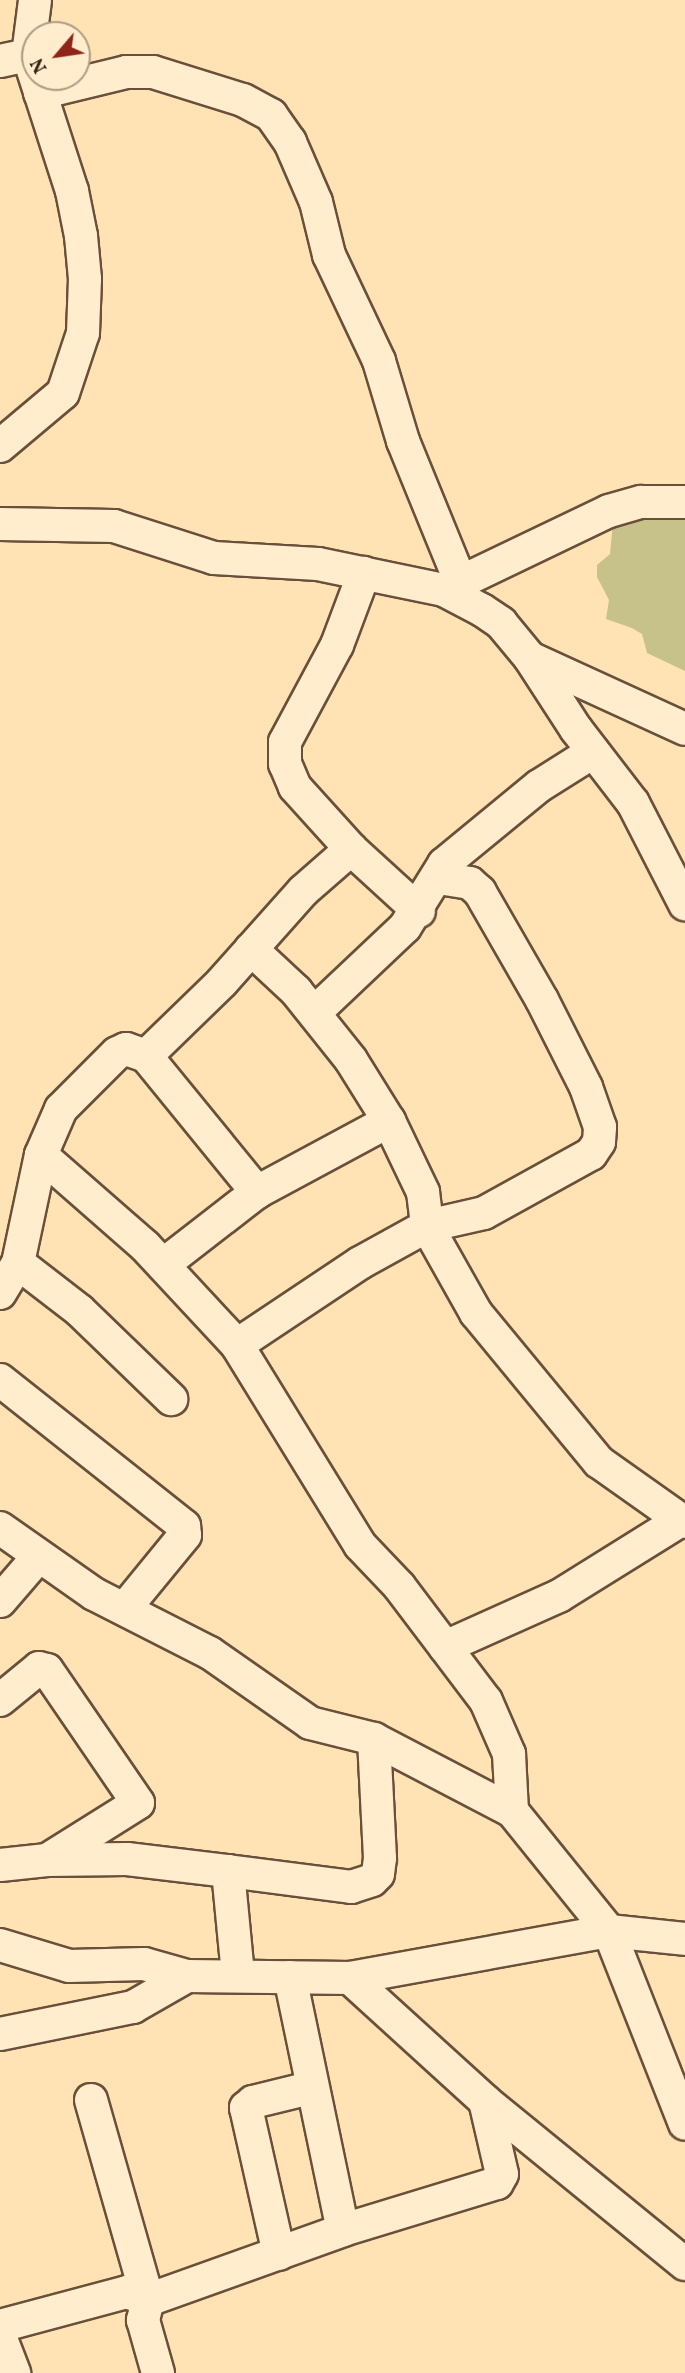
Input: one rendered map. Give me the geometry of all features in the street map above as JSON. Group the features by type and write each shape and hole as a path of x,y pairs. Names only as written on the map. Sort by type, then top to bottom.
{"street":[{"path":"0,446 63,393 83,333 85,279 81,236 72,191 40,93 14,58 35,0"},
{"path":"40,93 126,72 153,72 243,100 271,115 290,142 316,202 329,255 379,361 452,585"},
{"path":"452,585 608,511 641,502 685,502"},
{"path":"0,524 114,526 214,558 318,564 452,585 501,623 530,658 593,752 633,803 685,904"},
{"path":"364,573 337,645 285,742 285,764 295,787 351,849 419,911"},
{"path":"530,658 685,729"},
{"path":"314,1013 363,972 419,911 444,864 489,823 593,752"},
{"path":"146,1056 251,949 303,891 351,849"},
{"path":"237,1345 360,1263 427,1226 508,1204 591,1154 599,1142 600,1127 586,1087 542,1000 480,892 470,883 438,878"},
{"path":"251,949 314,1013 389,1121 423,1192 427,1226 476,1313 599,1462 683,1520 559,1596 444,1647"},
{"path":"0,1293 18,1263 41,1155 61,1109 117,1053 126,1049 146,1056 257,1192"},
{"path":"163,1265 257,1192 389,1121"},
{"path":"41,1155 163,1265 237,1345 360,1545 399,1586 444,1647 467,1673 499,1727 509,1754 512,1811"},
{"path":"18,1263 80,1311 171,1399"},
{"path":"0,1380 184,1527 185,1535 126,1607"},
{"path":"0,1528 37,1557 94,1594 126,1607 210,1653 310,1723 374,1739 512,1811 609,1931 685,2124"},
{"path":"0,1601 37,1557"},
{"path":"0,1700 39,1668 47,1670 138,1803 47,1860"},
{"path":"0,1866 47,1860 127,1859 351,1887 372,1880 378,1874 380,1858 374,1739"},
{"path":"228,1871 238,1975"},
{"path":"0,1969 144,1964 187,1976 350,1978 609,1931 685,1939"},
{"path":"0,1945 69,1966"},
{"path":"0,2034 133,2007 187,1976"},
{"path":"290,1977 310,2088 343,2230"},
{"path":"350,1978 485,2101 685,2264"},
{"path":"279,2254 246,2108 253,2102 310,2088"},
{"path":"91,2100 148,2300 143,2320 158,2373"},
{"path":"0,2326 127,2292 148,2300 343,2230 497,2183 502,2174 485,2101"},
{"path":"0,2336 14,2373"}],"shaded area":[{"path":"629,513 685,514 685,671 647,653 642,634 606,619 609,600 597,577 597,565 610,554 613,522"}]}
